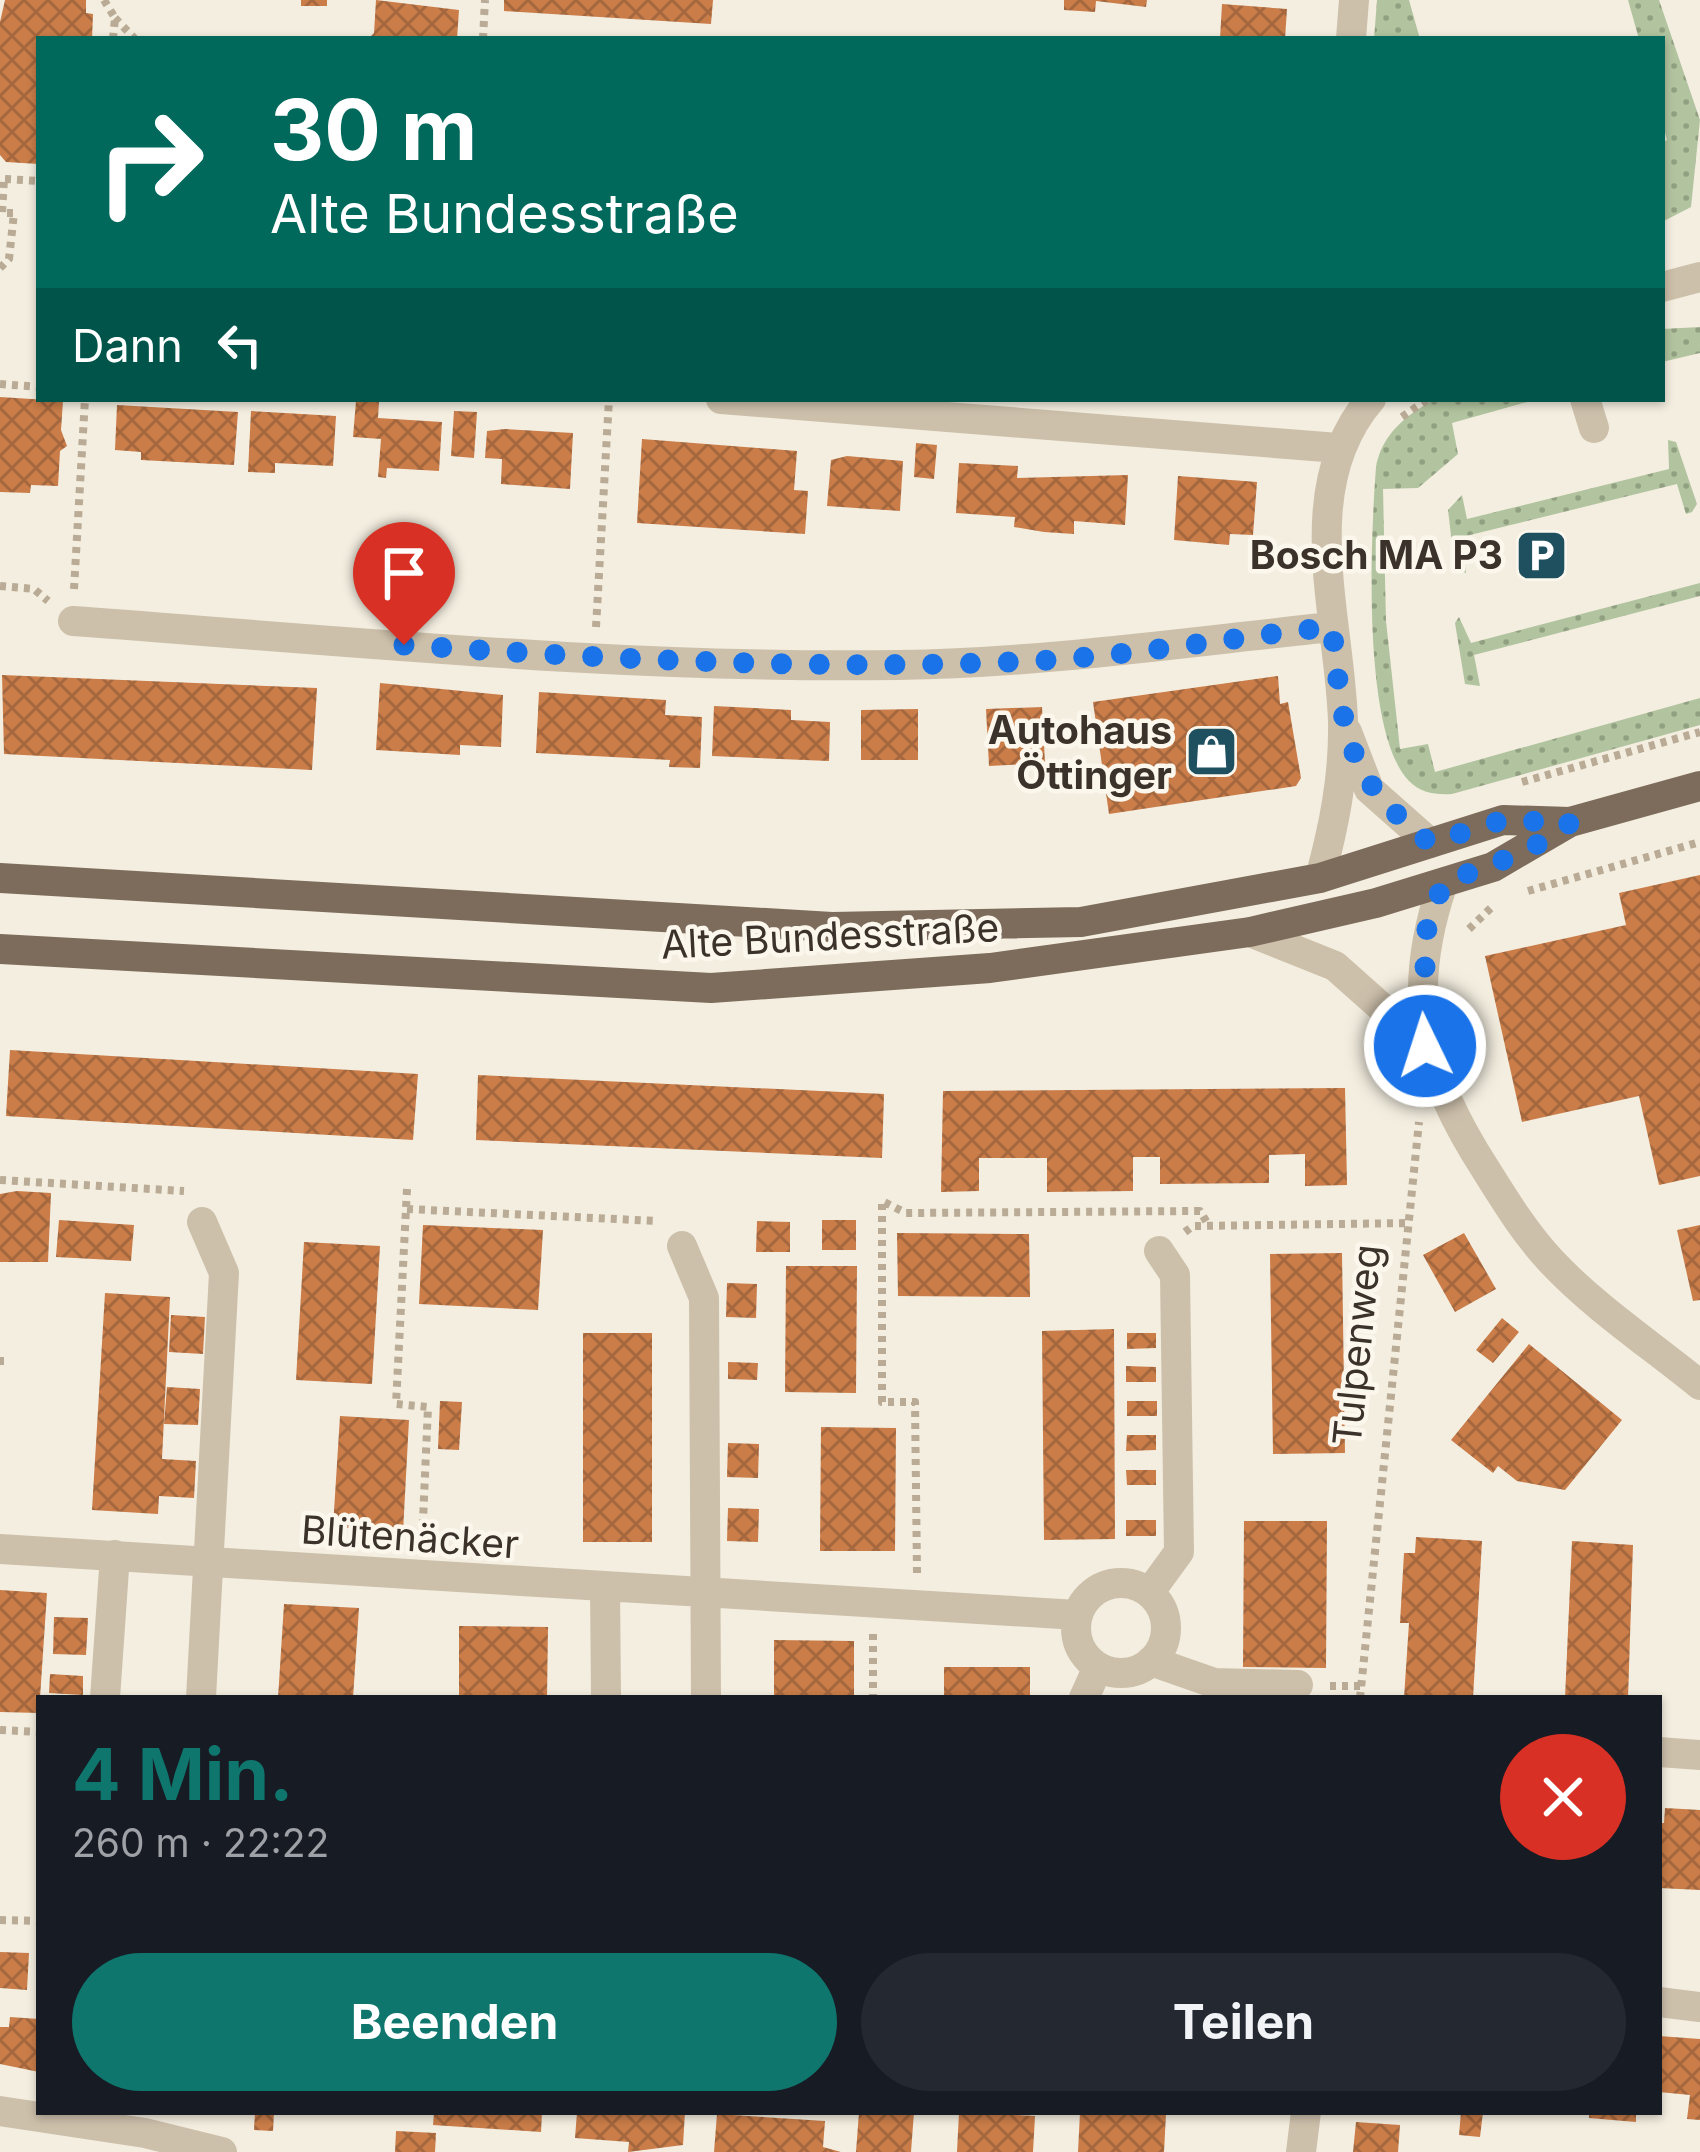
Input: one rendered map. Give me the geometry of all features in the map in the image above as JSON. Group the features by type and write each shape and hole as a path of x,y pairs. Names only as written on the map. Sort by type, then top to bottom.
{"main road":[{"name":"Alte Bundesstraße","path":"0,950 711,988 1078,959 1250,932 1443,883 1527,851 1570,823 1700,786"},
{"name":"Alte Bundesstraße","path":"0,878 832,927 1081,922 1320,878 1503,820 1570,823"}],"street":[{"path":"1351,36 1354,0"},
{"path":"1665,286 1700,277"},
{"path":"760,402 1338,448"},
{"path":"1320,878 1340,806 1343,721 1332,627 1328,518 1338,448 1368,402"},
{"path":"73,621 594,658 895,665 1039,661 1332,627"},
{"path":"1343,721 1369,789 1430,843"},
{"path":"1443,883 1425,935 1425,1046 1442,1094 1520,1223 1553,1263 1700,1385"},
{"path":"1250,932 1335,966 1425,1046"},
{"path":"201,1695 224,1273 202,1207"},
{"path":"682,1246 704,1298 706,1695"},
{"path":"1150,1593 1179,1552 1175,1275 1159,1251"},
{"name":"Blütenäcker","path":"0,1549 1077,1616"},
{"path":"105,1695 115,1555"},
{"path":"1108,1585 1136,1586 1150,1593 1166,1626 1151,1661 1126,1673 1098,1667 1078,1645 1077,1616 1084,1602 1108,1585"},
{"path":"605,1588 606,1695"},
{"path":"1151,1661 1214,1683 1298,1685"},
{"path":"1085,1695 1098,1667"},
{"path":"1662,1753 1700,1755"},
{"path":"1662,2002 1700,2007"},
{"path":"0,2111 145,2133 222,2152"},
{"path":"1301,2152 1306,2115"}],"path":[{"path":"104,0 132,36"},
{"path":"484,36 485,0"},
{"path":"113,36 115,18"},
{"path":"0,268 8,259 14,214 2,213 2,179 36,181"},
{"path":"0,384 36,387"},
{"path":"73,621 85,402"},
{"path":"594,658 609,402"},
{"path":"0,586 34,589 73,621"},
{"path":"1519,784 1700,732"},
{"path":"1520,893 1700,842"},
{"path":"1462,940 1481,915 1502,899"},
{"name":"Tulpenweg","path":"1360,1695 1420,1115"},
{"path":"0,1180 202,1207"},
{"path":"407,1189 396,1404 428,1407 420,1577"},
{"path":"918,1608 914,1402 882,1402 882,1202 906,1213 1200,1211 1209,1226"},
{"path":"406,1209 661,1221"},
{"path":"1159,1251 1193,1226 1410,1223"},
{"path":"873,1605 873,1695"},
{"path":"0,1730 36,1732"},
{"path":"0,1920 36,1921"}],"green space":[{"path":"1377,0 1409,0 1419,36 1374,36"},
{"path":"1628,0 1659,0 1700,120 1691,207 1665,220 1665,36 1638,36"},
{"path":"1700,327 1700,353 1665,361 1665,329"},
{"path":"1430,402 1527,402 1452,423 1458,454 1418,488 1383,489 1386,621 1400,749 1428,744 1435,772 1700,698 1700,725 1452,794 1429,792 1409,781 1394,756 1376,678 1372,537 1379,455 1397,427"},
{"path":"1668,440 1676,442 1697,504 1692,512 1686,514 1677,484 1462,537 1466,573 1455,570 1448,510 1462,495 1467,519 1669,469"},
{"path":"1700,583 1700,596 1474,655 1480,686 1465,684 1455,623 1459,617 1471,643"}],"building":[{"path":"5,0 86,0 86,13 93,14 92,36 36,36 36,164 6,162 0,155 0,22"},
{"path":"301,0 327,0 327,6 301,6"},
{"path":"376,0 459,10 457,36 371,36"},
{"path":"504,0 713,0 711,24 504,11"},
{"path":"1064,0 1147,0 1146,7 1096,1 1095,12 1064,10"},
{"path":"1222,4 1287,9 1285,36 1220,36"},
{"path":"0,397 63,402 61,430 67,446 60,451 58,486 31,485 30,493 0,492"},
{"path":"356,402 379,402 378,418 442,422 439,471 387,468 386,478 378,477 381,439 353,437"},
{"path":"117,405 238,412 234,465 141,460 141,452 115,450"},
{"path":"251,411 336,416 333,466 275,463 275,473 248,472"},
{"path":"454,411 477,412 474,458 451,456"},
{"path":"487,431 573,433 570,489 501,484 502,459 485,458"},
{"path":"642,439 797,451 794,490 808,491 805,534 637,523"},
{"path":"916,443 937,445 934,479 914,477"},
{"path":"847,456 903,461 900,511 827,506 831,460"},
{"path":"959,463 1018,466 1017,478 1128,475 1125,525 1074,521 1074,534 1044,532 1014,527 1015,517 956,513"},
{"path":"1178,476 1257,482 1253,535 1230,534 1229,545 1174,540"},
{"path":"2,675 317,688 312,770 4,754"},
{"path":"1278,676 1280,704 1288,702 1301,778 1296,786 1109,814 1093,702"},
{"path":"380,683 503,695 501,747 460,745 460,755 376,750"},
{"path":"539,692 666,700 665,715 702,717 700,768 669,767 670,760 536,753"},
{"path":"714,706 791,710 791,720 830,722 829,761 712,756"},
{"path":"1042,707 1045,763 989,766 986,709"},
{"path":"918,709 918,760 861,760 861,710"},
{"path":"1700,875 1700,1176 1659,1185 1639,1096 1522,1122 1485,956 1626,925 1619,893"},
{"path":"10,1050 418,1074 413,1140 6,1116"},
{"path":"478,1075 884,1094 882,1158 476,1140"},
{"path":"1345,1088 1347,1185 1305,1186 1305,1154 1269,1155 1269,1183 1160,1184 1160,1157 1133,1157 1133,1191 1047,1192 1047,1158 979,1158 979,1191 941,1192 943,1091"},
{"path":"51,1193 48,1262 0,1262 0,1194"},
{"path":"59,1220 134,1225 131,1261 56,1257"},
{"path":"822,1220 856,1220 856,1250 822,1250"},
{"path":"757,1221 790,1222 790,1252 756,1252"},
{"path":"423,1225 543,1230 538,1310 419,1304"},
{"path":"1700,1225 1700,1300 1693,1301 1677,1230"},
{"path":"897,1233 1029,1234 1030,1297 898,1296"},
{"path":"1464,1233 1496,1289 1455,1312 1423,1255"},
{"path":"304,1242 380,1246 372,1384 296,1380"},
{"path":"1342,1253 1345,1453 1273,1454 1270,1254"},
{"path":"786,1266 857,1266 856,1393 785,1392"},
{"path":"727,1283 757,1284 756,1318 726,1317"},
{"path":"105,1293 170,1297 162,1459 196,1461 194,1498 159,1496 158,1514 92,1510"},
{"path":"171,1315 205,1317 203,1354 169,1352"},
{"path":"1502,1318 1519,1332 1493,1363 1476,1350"},
{"path":"1114,1329 1115,1539 1044,1540 1042,1331"},
{"path":"583,1333 652,1333 652,1542 583,1542"},
{"path":"1127,1333 1156,1333 1156,1348 1127,1349"},
{"path":"1529,1344 1622,1420 1565,1490 1517,1481 1498,1466 1493,1473 1451,1440"},
{"path":"728,1362 758,1363 757,1380 728,1379"},
{"path":"1126,1366 1156,1367 1156,1382 1126,1382"},
{"path":"167,1387 200,1389 198,1425 164,1424"},
{"path":"440,1401 462,1402 459,1450 438,1449"},
{"path":"1127,1401 1157,1401 1157,1416 1127,1416"},
{"path":"340,1416 409,1420 403,1532 333,1527"},
{"path":"821,1427 896,1428 895,1551 820,1551"},
{"path":"1127,1435 1156,1435 1156,1450 1126,1451"},
{"path":"728,1443 759,1444 758,1478 727,1477"},
{"path":"1126,1470 1156,1470 1156,1485 1127,1485"},
{"path":"728,1508 759,1509 758,1542 727,1541"},
{"path":"1126,1520 1156,1520 1156,1536 1126,1536"},
{"path":"1244,1521 1327,1521 1326,1668 1243,1667"},
{"path":"1416,1537 1482,1541 1473,1695 1404,1695 1409,1623 1400,1623 1404,1553 1415,1553"},
{"path":"1572,1541 1633,1545 1628,1695 1565,1695"},
{"path":"0,1590 47,1593 36,1713 0,1712"},
{"path":"284,1604 359,1608 353,1695 278,1695"},
{"path":"54,1617 88,1618 86,1655 53,1654"},
{"path":"459,1626 548,1627 547,1695 459,1695"},
{"path":"774,1640 854,1641 854,1695 774,1695"},
{"path":"944,1667 1030,1667 1030,1695 944,1695"},
{"path":"50,1674 83,1676 83,1695 49,1693"},
{"path":"1665,1808 1700,1810 1700,1890 1662,1888"},
{"path":"0,1952 29,1953 27,1990 0,1988"},
{"path":"10,2017 36,2019 36,2071 0,2064 0,2027 9,2027"},
{"path":"1662,2036 1700,2039 1700,2120 1687,2119 1690,2095 1662,2092"},
{"path":"255,2115 274,2115 273,2131 254,2130"},
{"path":"434,2115 542,2115 541,2132 433,2125"},
{"path":"577,2115 685,2115 683,2145 628,2152 629,2142 575,2138"},
{"path":"717,2115 732,2115 825,2121 823,2147 841,2152 714,2152"},
{"path":"859,2115 914,2115 911,2152 856,2152"},
{"path":"959,2115 1035,2116 1033,2152 957,2152"},
{"path":"1080,2115 1166,2115 1164,2152 1078,2152"},
{"path":"1461,2115 1483,2115 1480,2137 1459,2135"},
{"path":"1636,2115 1636,2122 1589,2118"},
{"path":"1356,2122 1400,2125 1398,2152 1353,2152"},
{"path":"396,2131 436,2133 435,2152 395,2152"}],"place":[{"name":"Bosch MA P3","path":"1542,555"},
{"name":"Autohaus Öttinger","path":"1211,752"}],"route":[{"path":"404,645 594,658 895,665 1039,661 1332,627 1343,721 1369,789 1385,808 1430,843 1503,820 1570,823 1527,851 1443,883 1425,935 1421,976 1425,1046"}]}
